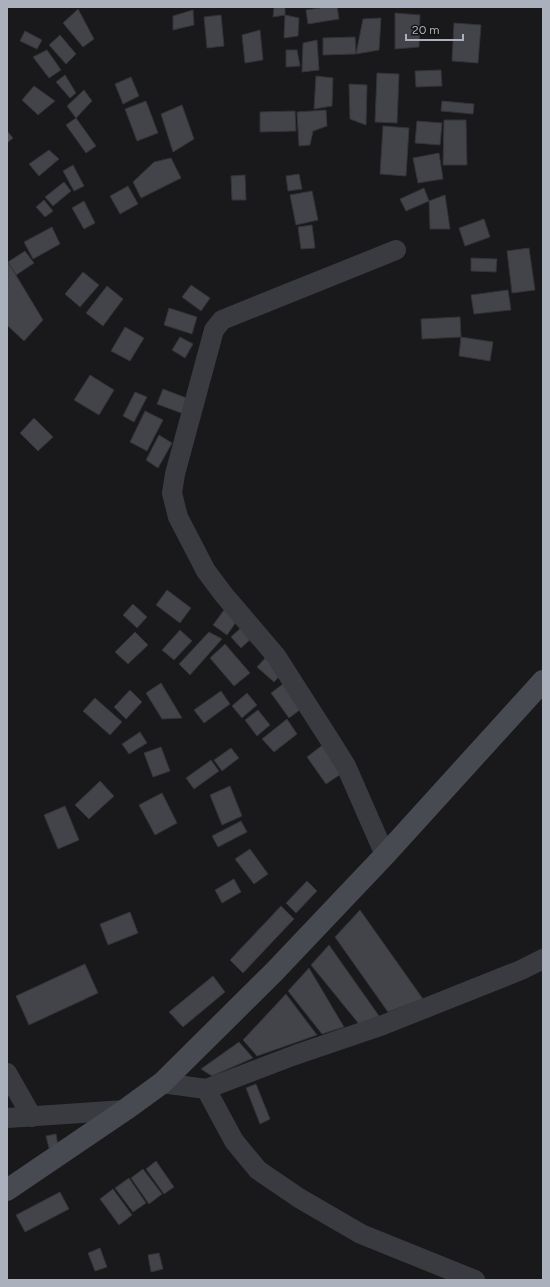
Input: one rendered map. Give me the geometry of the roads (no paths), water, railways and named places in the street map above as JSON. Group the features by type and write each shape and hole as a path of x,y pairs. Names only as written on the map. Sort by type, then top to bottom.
{"street":[{"path":"385,855 346,766 276,656 206,571 178,517 172,493 175,474 214,330 222,320 396,250"},
{"path":"7,1190 162,1083 274,972 385,855 543,681"},
{"path":"162,1083 206,1089 295,1055 384,1025 521,970 543,959"},
{"path":"7,1073 32,1117"},
{"path":"206,1089 234,1141 258,1170 299,1198 361,1234 475,1280"},
{"path":"7,1118 125,1110"}]}
